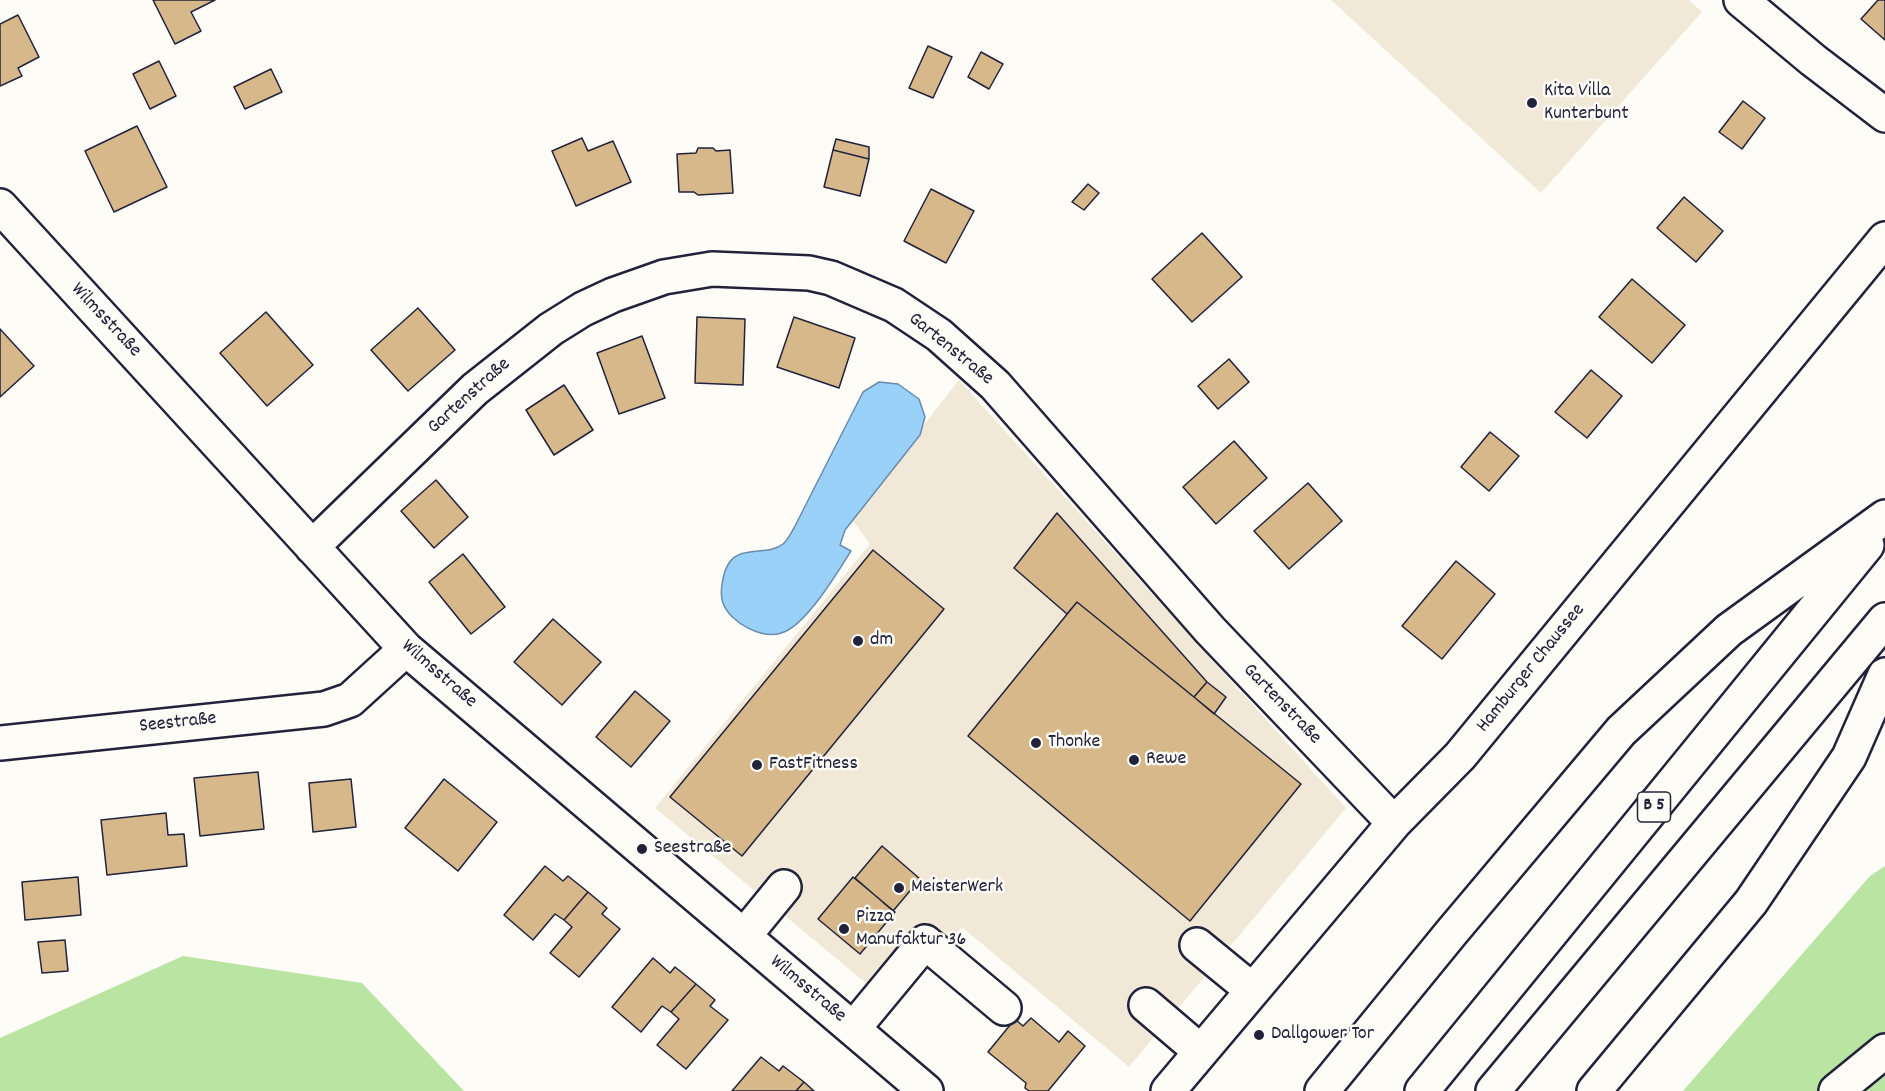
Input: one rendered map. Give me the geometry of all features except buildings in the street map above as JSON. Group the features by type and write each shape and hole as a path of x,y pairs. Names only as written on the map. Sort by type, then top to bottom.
{"main road":[{"path":"1741,0 1813,60 1885,115"},
{"name":"Wilmsstraße","path":"0,206 406,649 926,1091"},
{"name":"Hamburger Chaussee","path":"1168,1091 1394,823 1460,756 1885,239"},
{"name":"Gartenstraße","path":"312,547 475,389 551,329 583,309 613,295 664,277 712,269 809,273 831,278 894,305 939,335 994,385 1210,630 1394,823"},
{"path":"1322,1091 1621,731 1729,630 1885,517"},
{"name":"B 5","path":"1422,1091 1885,523"},
{"path":"1493,1091 1885,620"},
{"name":"Seestraße","path":"0,743 324,709 350,700 406,649"},
{"path":"1594,1091 1750,902 1848,758 1885,675"},
{"path":"744,936 784,888"},
{"path":"853,1029 925,942 1004,1008"},
{"path":"1197,945 1252,990"},
{"path":"1146,1005 1200,1051"},
{"path":"1836,1091 1885,1051"}],"shaded area":[{"name":"Kita Villa Kunterbunt","path":"1331,0 1689,0 1702,12 1541,193"},
{"path":"959,380 1346,808 1129,1067 962,927 895,1007 655,808 870,544 851,518"}],"green space":[{"path":"1885,866 1885,1091 1683,1091 1870,876"},
{"path":"183,956 362,983 464,1091 0,1091 0,1038"}],"water":[{"path":"879,382 898,384 919,399 925,417 920,435 845,530 840,545 851,551 812,608 793,627 784,632 767,634 749,628 733,617 723,603 723,577 729,563 740,554 770,550 786,541 863,392"}],"place":[{"name":"Kita Villa Kunterbunt","path":"1532,103"},
{"name":"dm","path":"858,641"},
{"name":"Thonke","path":"1036,743"},
{"name":"Rewe","path":"1134,760"},
{"name":"FastFitness","path":"757,765"},
{"name":"Seestraße","path":"642,849"},
{"name":"MeisterWerk","path":"899,888"},
{"name":"Pizza Manufaktur 36","path":"844,929"},
{"name":"Dallgower Tor","path":"1259,1035"}]}
